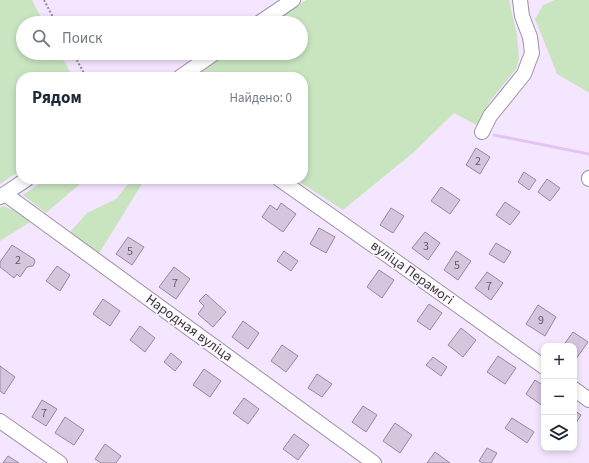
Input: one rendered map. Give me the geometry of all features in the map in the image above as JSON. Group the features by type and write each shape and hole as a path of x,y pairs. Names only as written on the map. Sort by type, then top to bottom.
{"street":[{"path":"269,16 293,0"},
{"path":"482,132 490,116 524,74 532,53 530,37 522,16 520,0"},
{"path":"187,72 205,60"},
{"path":"2,195 19,184"},
{"name":"вуліца Перамогі","path":"286,184 541,365"},
{"name":"Народная вуліца","path":"2,195 374,463"},
{"path":"577,391 589,400"},
{"path":"0,421 60,463"}],"path":[{"path":"44,0 52,16"},
{"path":"77,60 83,72"}],"green space":[{"path":"0,0 32,0 40,16 16,16 16,60 64,60 70,72 16,72 16,173 0,184"},
{"path":"306,0 509,0 517,35 519,59 516,69 490,101 478,126 454,113 414,152 343,210 303,184 308,184 308,72 198,72 216,60 308,60 308,16 282,16"},
{"path":"555,0 589,0 589,92 557,74 535,19 543,5"},
{"path":"39,184 80,184 46,213 23,195"},
{"path":"128,184 142,184 98,255 69,233 87,213 116,199"},
{"path":"3,206 18,212 30,222 0,241 0,208"}],"building":[{"path":"476,148 490,157 480,174 466,165"},
{"path":"524,172 536,180 529,190 518,182"},
{"path":"547,179 560,188 550,201 538,192"},
{"path":"441,187 460,200 450,214 431,201"},
{"path":"505,202 520,212 510,225 496,215"},
{"path":"281,203 296,214 283,232 262,217 270,205 277,210"},
{"path":"391,208 404,216 393,233 380,225"},
{"path":"319,228 335,237 326,253 310,244"},
{"path":"425,232 440,243 428,260 412,248"},
{"path":"128,237 144,247 132,265 116,254"},
{"path":"496,243 511,252 504,263 489,254"},
{"path":"12,245 34,259 35,262 33,266 27,267 20,277 17,274 14,278 0,267 0,262"},
{"path":"284,251 298,261 291,271 277,261"},
{"path":"456,251 471,261 458,280 444,270"},
{"path":"57,266 70,275 60,291 46,281"},
{"path":"174,267 190,279 176,299 159,287"},
{"path":"379,270 394,280 382,298 367,287"},
{"path":"487,272 503,283 491,300 475,288"},
{"path":"206,294 226,312 213,327 198,314 204,306 199,301"},
{"path":"103,299 120,311 110,326 93,314"},
{"path":"429,304 442,313 430,330 417,321"},
{"path":"538,305 556,317 545,336 526,324"},
{"path":"243,321 259,333 248,349 232,337"},
{"path":"140,326 155,338 145,352 130,340"},
{"path":"461,328 476,340 463,357 448,345"},
{"path":"573,332 588,342 577,358 577,343 565,343"},
{"path":"282,345 298,356 286,372 271,361"},
{"path":"171,353 182,362 175,371 164,362"},
{"path":"498,356 516,368 505,384 487,372"},
{"path":"433,357 447,367 441,376 426,365"},
{"path":"0,366 15,377 4,394 0,391"},
{"path":"204,369 221,381 210,397 193,385"},
{"path":"317,374 332,384 322,397 308,388"},
{"path":"535,380 541,384 541,405 526,394"},
{"path":"244,398 259,409 248,424 233,413"},
{"path":"42,400 57,409 46,426 32,417"},
{"path":"363,406 377,415 366,432 352,422"},
{"path":"577,412 581,415 577,421"},
{"path":"65,417 84,430 74,445 55,433"},
{"path":"512,418 534,432 527,443 505,428"},
{"path":"395,423 412,435 400,453 383,441"},
{"path":"294,434 309,445 298,460 283,449"},
{"path":"105,444 121,456 116,463 101,463 95,459"},
{"path":"487,448 497,453 491,463 483,463 479,461"},
{"path":"435,452 450,463 427,463"},
{"path":"8,456 19,463 3,463"}],"waterway":[{"path":"494,135 589,154"}]}
